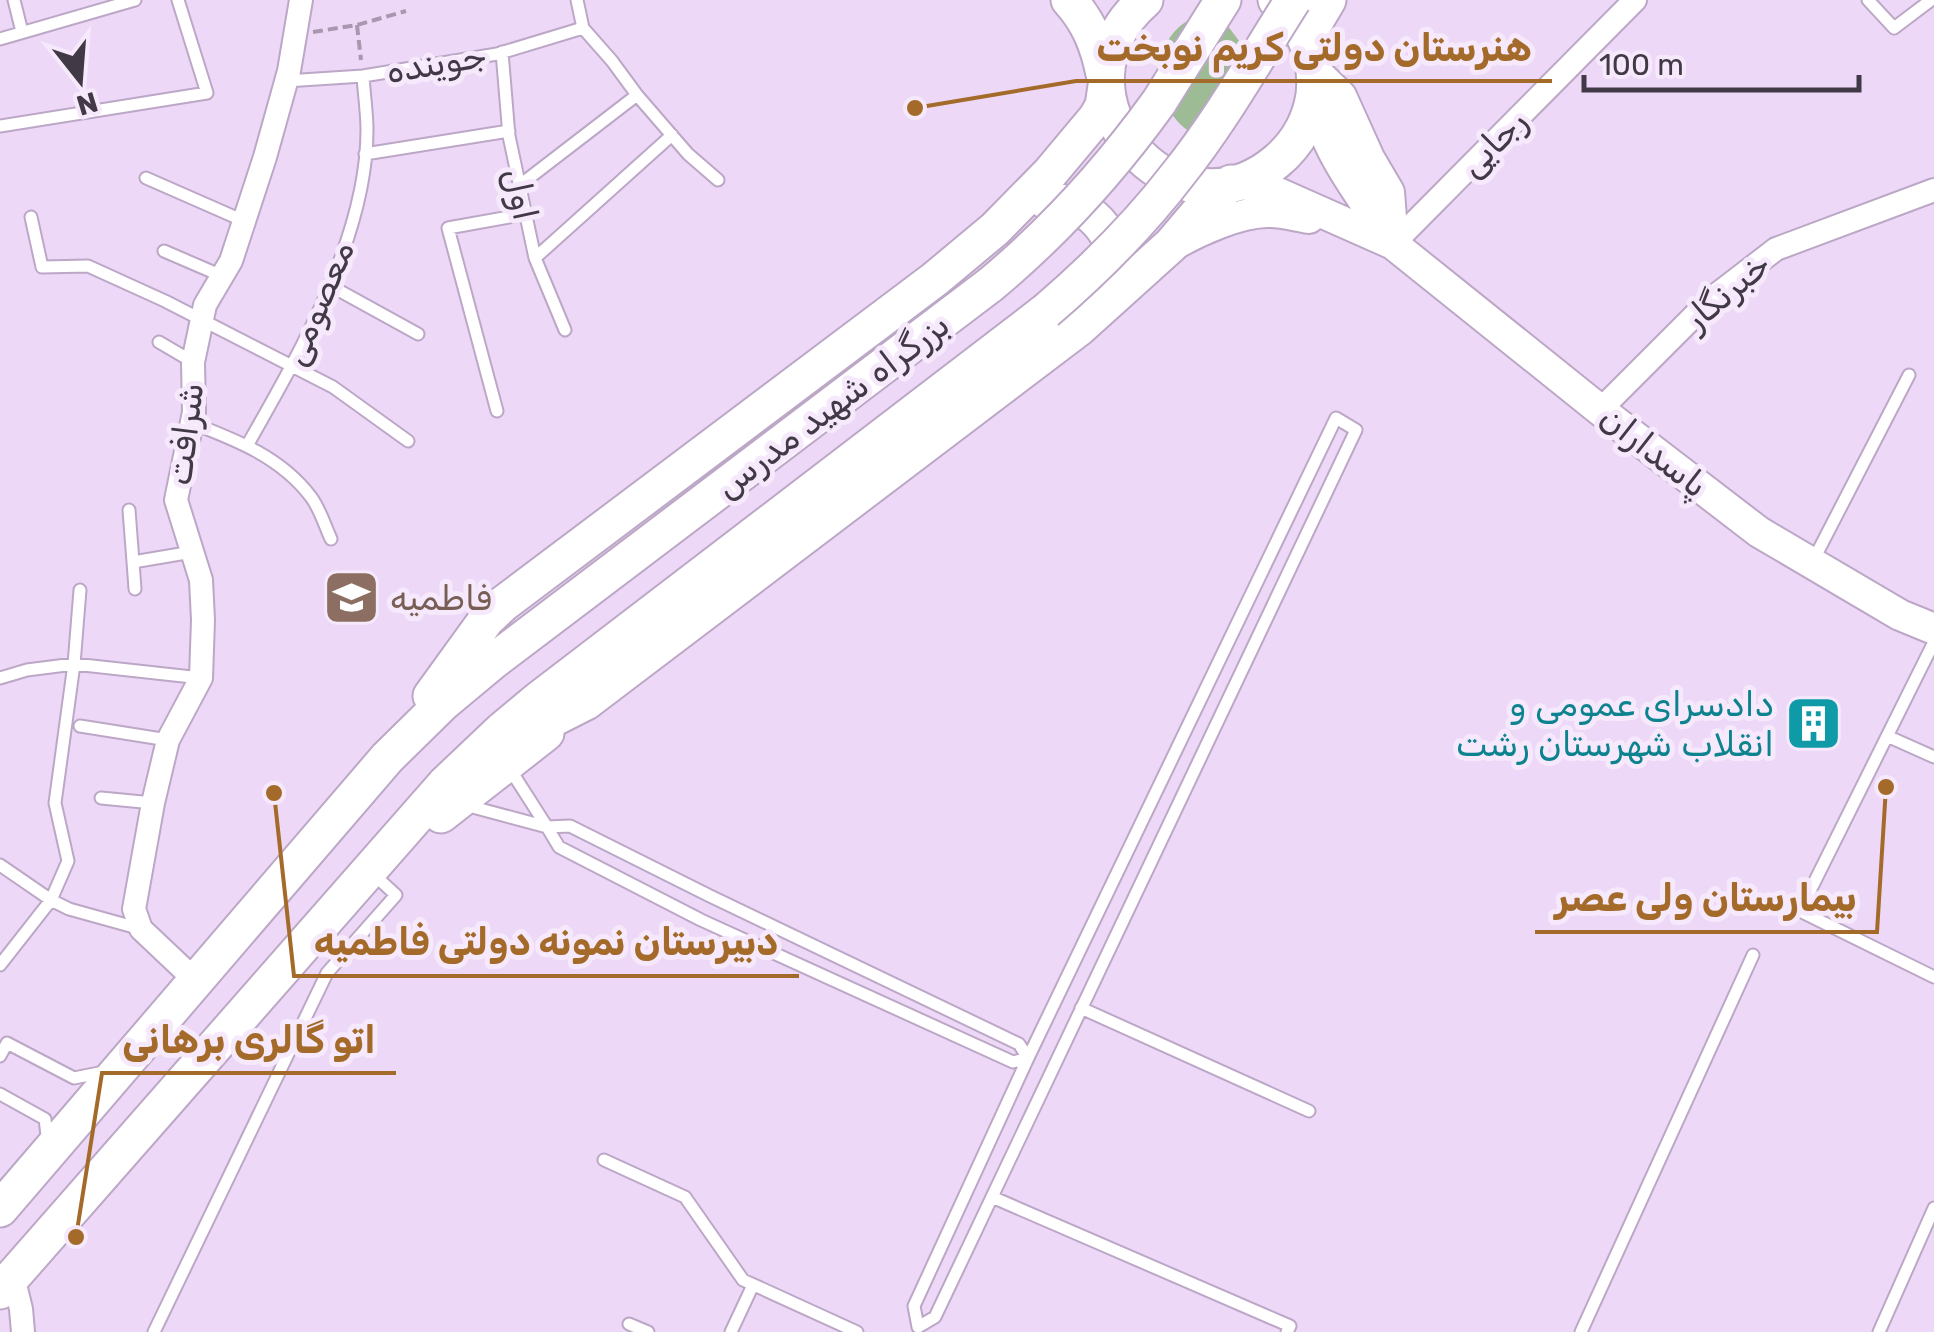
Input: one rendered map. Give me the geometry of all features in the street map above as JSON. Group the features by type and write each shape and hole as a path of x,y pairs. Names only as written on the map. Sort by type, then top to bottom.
{"highway":[{"path":"1068,0 1091,30 1110,110 1128,146 1163,174 1187,182 1234,182"},
{"name":"بزرگراه شهید مدرس","path":"0,1209 387,758 486,620 935,279 1011,214 1096,118 1104,100 1109,56 1118,33 1145,0"},
{"name":"بزرگراه شهید مدرس","path":"387,758 454,693 1018,261 1086,195 1136,135 1223,0"},
{"path":"1276,0 1289,12 1309,46 1314,76"},
{"name":"بزرگراه شهید مدرس","path":"6,1283 468,762 551,690 1031,323 1129,233 1189,161 1293,0"},
{"path":"1314,76 1311,30 1328,0"},
{"name":"بزرگراه شهید مدرس","path":"468,762 586,702 1071,334 1166,250 1208,202 1234,182 1268,168 1290,148 1306,122 1314,76"},
{"path":"1011,214 1032,203 1054,201 1075,205 1098,220 1112,243 1116,264 1112,291 1101,308"},
{"path":"370,871 586,702"}],"main road":[{"path":"1314,76 1320,121 1344,170 1393,244"},
{"path":"1234,182 1269,189 1393,244"},
{"path":"1166,250 1226,222 1259,213 1348,224"},
{"name":"پاسداران","path":"1393,244 1759,532 1900,615 1934,629"}],"street":[{"name":"شرافت","path":"141,929 134,909 152,803 168,740 201,678 201,580 176,500 194,412 192,362 205,305 231,260 244,222 286,81 300,0"},
{"name":"رجایی","path":"1393,244 1635,0"},
{"name":"خبرنگار","path":"1600,410 1711,299 1776,249 1934,190"},
{"path":"141,929 196,981"},
{"path":"6,1283 20,1309 22,1332"}],"lane":[{"path":"14,0 22,32"},
{"path":"0,39 134,0"},
{"path":"0,126 207,92 178,0"},
{"path":"577,0 583,28 672,136 718,180"},
{"path":"1868,0 1894,28 1930,0"},
{"name":"جوینده","path":"286,81 363,76 502,52 583,28"},
{"name":"اول","path":"502,52 509,132 535,258 565,330"},
{"name":"معصومی","path":"248,444 292,366 350,230 367,132 363,76"},
{"path":"520,184 636,95"},
{"path":"364,154 509,132"},
{"path":"535,258 672,136"},
{"path":"146,178 244,222"},
{"path":"497,411 448,228 526,214"},
{"path":"32,217 42,267 88,266 165,301 333,387 408,441"},
{"path":"164,251 222,276"},
{"path":"329,285 418,334"},
{"path":"159,342 192,362"},
{"path":"1812,563 1909,375"},
{"path":"1336,418 1356,430 1081,1008 935,1317 917,1330 914,1306 1028,1058 1336,418"},
{"path":"192,423 248,444 288,472 312,499 332,539"},
{"path":"129,510 135,589"},
{"path":"133,562 192,552"},
{"path":"0,965 50,900 68,862 55,803 80,590"},
{"path":"1934,642 1800,911 1934,977"},
{"path":"0,678 74,664 201,678"},
{"path":"80,726 168,740"},
{"path":"1887,736 1934,757"},
{"path":"506,764 559,847 701,920 1013,1062 1028,1058 1053,1068"},
{"path":"102,798 152,803"},
{"path":"456,803 547,826 570,826 1020,1044 1028,1058"},
{"path":"0,865 69,909 141,929"},
{"path":"154,1332 327,973 396,895 370,871"},
{"path":"701,920 710,896"},
{"path":"1581,1332 1754,955"},
{"path":"1081,1008 1308,1111"},
{"path":"0,1056 8,1043 74,1078 102,1073 126,1062"},
{"path":"0,1094 45,1119 49,1139 46,1155"},
{"path":"604,1160 685,1197 743,1280 857,1332"},
{"path":"992,1198 1290,1326 1287,1332"},
{"path":"1879,1332 1934,1208"},
{"path":"732,1332 753,1285"},
{"path":"629,1324 648,1332"}],"path":[{"path":"296,34 357,25 406,11"},
{"path":"357,25 363,76"}],"green space":[{"path":"1193,18 1227,25 1246,50 1246,106 1234,125 1190,132 1168,107 1160,74 1162,57 1178,28"}],"place":[{"name":"هنرستان دولتی کریم نوبخت","path":"915,108"},
{"name":"فاطمیه","path":"351,598"},
{"name":"دادسرای عمومی و انقلاب شهرستان رشت","path":"1813,724"},
{"name":"بیمارستان ولی عصر","path":"1886,787"},
{"name":"دبیرستان نمونه دولتی فاطمیه","path":"274,793"},
{"name":"اتو گالری برهانی","path":"76,1237"}]}
